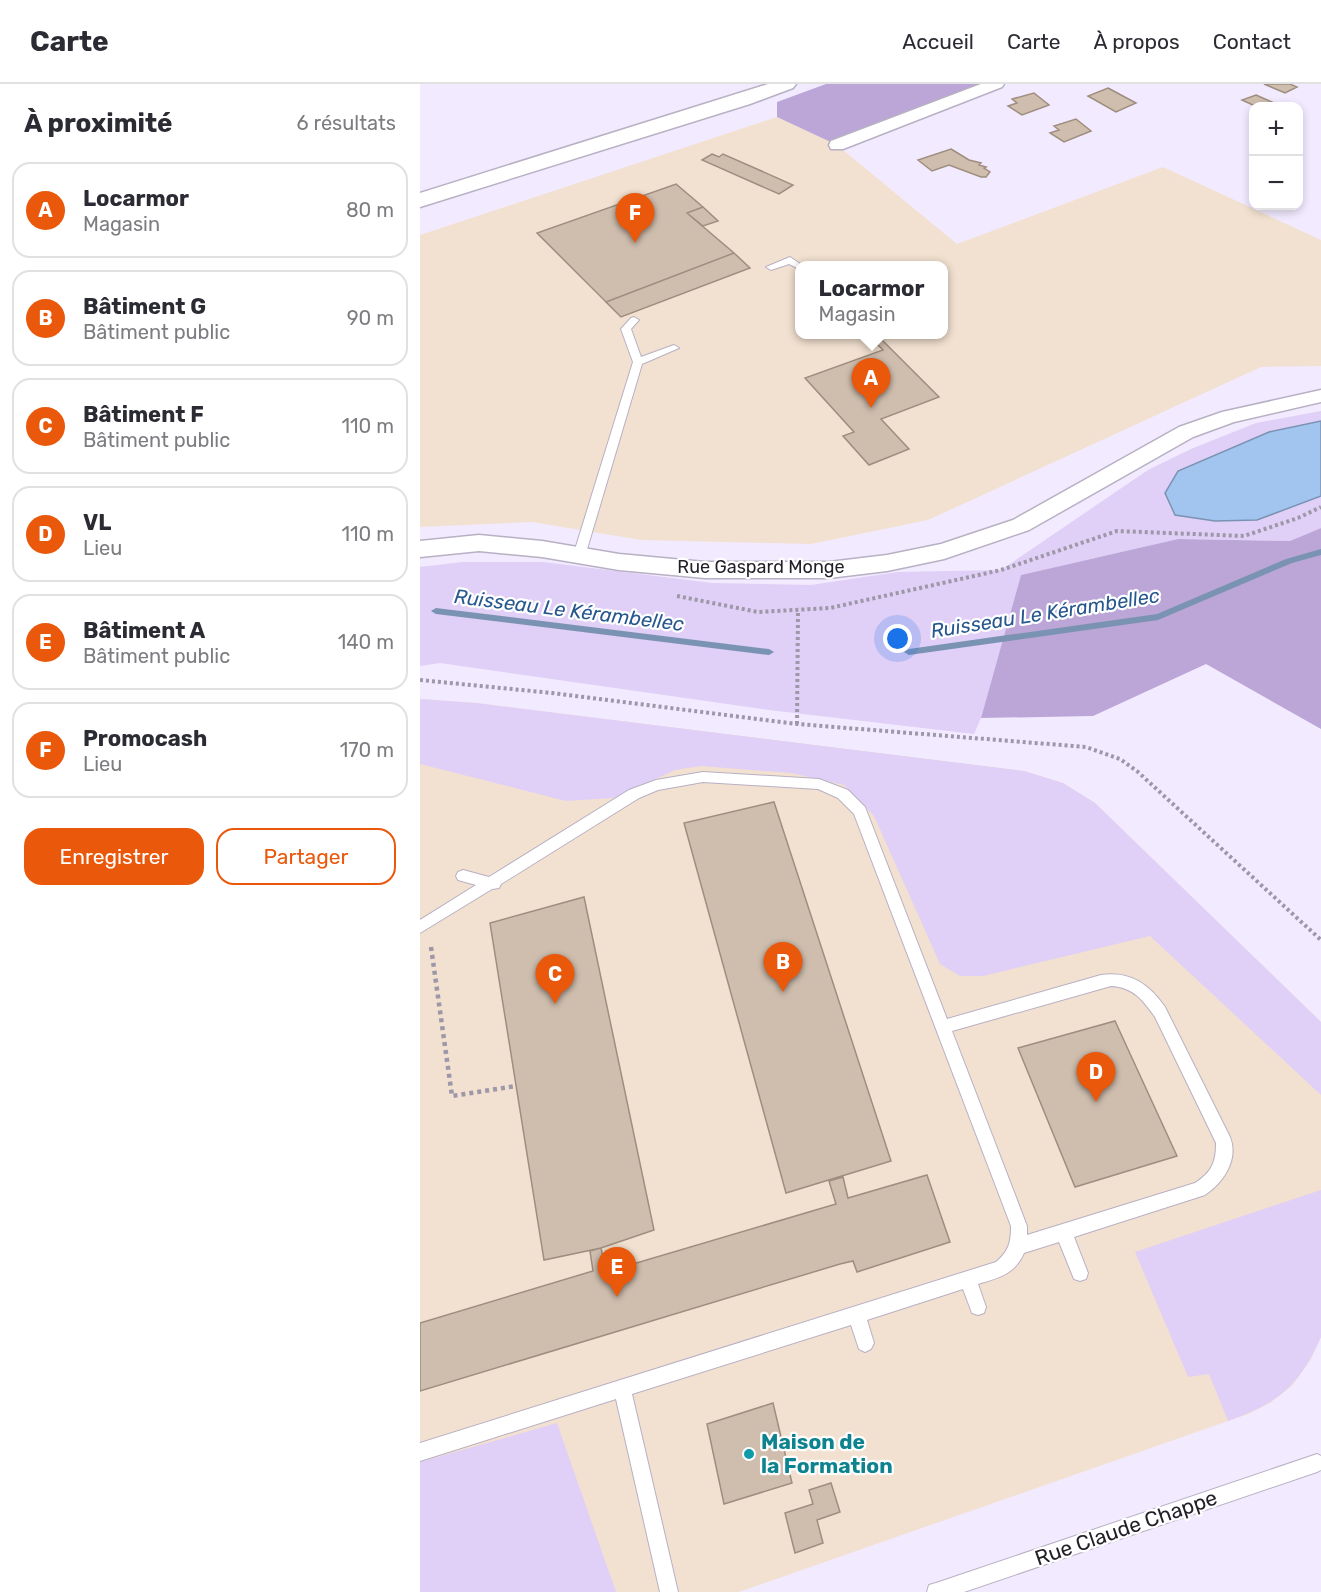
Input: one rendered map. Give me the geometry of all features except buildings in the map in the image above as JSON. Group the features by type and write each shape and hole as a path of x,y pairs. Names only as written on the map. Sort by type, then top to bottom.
{"main road":[{"path":"680,117 753,84"},
{"path":"420,200 786,84"}],"street":[{"path":"837,145 996,84"},
{"name":"Rue Gaspard Monge","path":"420,549 479,543 619,562 705,570 829,570 887,563 945,551 1021,525 1186,432 1229,417 1321,396"}],"lane":[{"path":"771,267 790,260 795,263"},
{"path":"579,556 638,362 626,329 634,320"},
{"path":"638,362 674,348"},
{"path":"420,1452 1001,1269 1010,1262 1020,1246 1019,1226 860,811 843,794 819,784 703,777 656,785 634,794 424,925"},
{"path":"550,832 567,836"},
{"path":"463,876 493,884"},
{"path":"943,1027 1116,978 1134,984 1150,997 1160,1012 1224,1142 1224,1158 1220,1172 1199,1189 1020,1246"},
{"path":"1064,1233 1080,1273"},
{"path":"968,1279 978,1307"},
{"path":"856,1314 865,1343"},
{"path":"622,1388 669,1592"},
{"name":"Rue Claude Chappe","path":"936,1592 1320,1462"}],"path":[{"path":"797,724 798,610"},
{"path":"420,680 552,693 797,724 1073,746 1109,755 1138,772 1321,940"},
{"path":"424,925 452,1096 516,1086"}],"shaded area":[{"path":"826,84 996,84 837,145 777,117 777,102"},
{"path":"777,117 837,145 957,244 1163,167 1249,207 1249,210 1256,210 1321,240 1321,366 1261,367 928,520 811,544 641,540 532,522 420,527 420,235"},
{"path":"1321,411 1321,528 1290,541 1178,539 1021,575 981,718 974,734 769,710 440,663 420,666 420,567 463,562 543,562 712,583 811,585 898,572 1001,570 1148,470 1191,449 1256,423"},
{"path":"1321,528 1321,729 1206,664 1093,716 981,718 1021,575 1178,539 1290,541"},
{"path":"420,699 476,703 1024,771 1063,783 1095,803 1321,1022 1321,1337 1311,1359 1292,1386 1270,1403 1248,1414 739,1592 420,1592"},
{"path":"420,699 476,703 1024,771 1063,783 1095,803 1321,1022 1321,1095 1150,936 983,976 960,976 940,964 874,816 844,785 791,773 701,766 675,770 615,798 566,801 420,764"},
{"path":"1321,1190 1321,1337 1304,1368 1285,1391 1261,1407 1228,1421 1209,1374 1188,1377 1135,1252"},
{"path":"557,1423 616,1592 420,1592 420,1462"}],"water":[{"path":"1321,421 1321,496 1257,520 1215,521 1175,515 1165,493 1178,471 1269,432"}],"waterway":[{"name":"Ruisseau Le Kérambellec","path":"909,652 1158,617 1289,561 1321,552"},
{"name":"Ruisseau Le Kérambellec","path":"436,611 769,652"}],"place":[{"name":"Promocash","path":"635,243"},
{"name":"Locarmor","path":"871,408"},
{"name":"Bâtiment G","path":"783,992"},
{"name":"Bâtiment F","path":"555,1004"},
{"name":"VL","path":"1096,1102"},
{"name":"Bâtiment A","path":"617,1297"},
{"name":"Maison de la Formation","path":"749,1454"}]}
